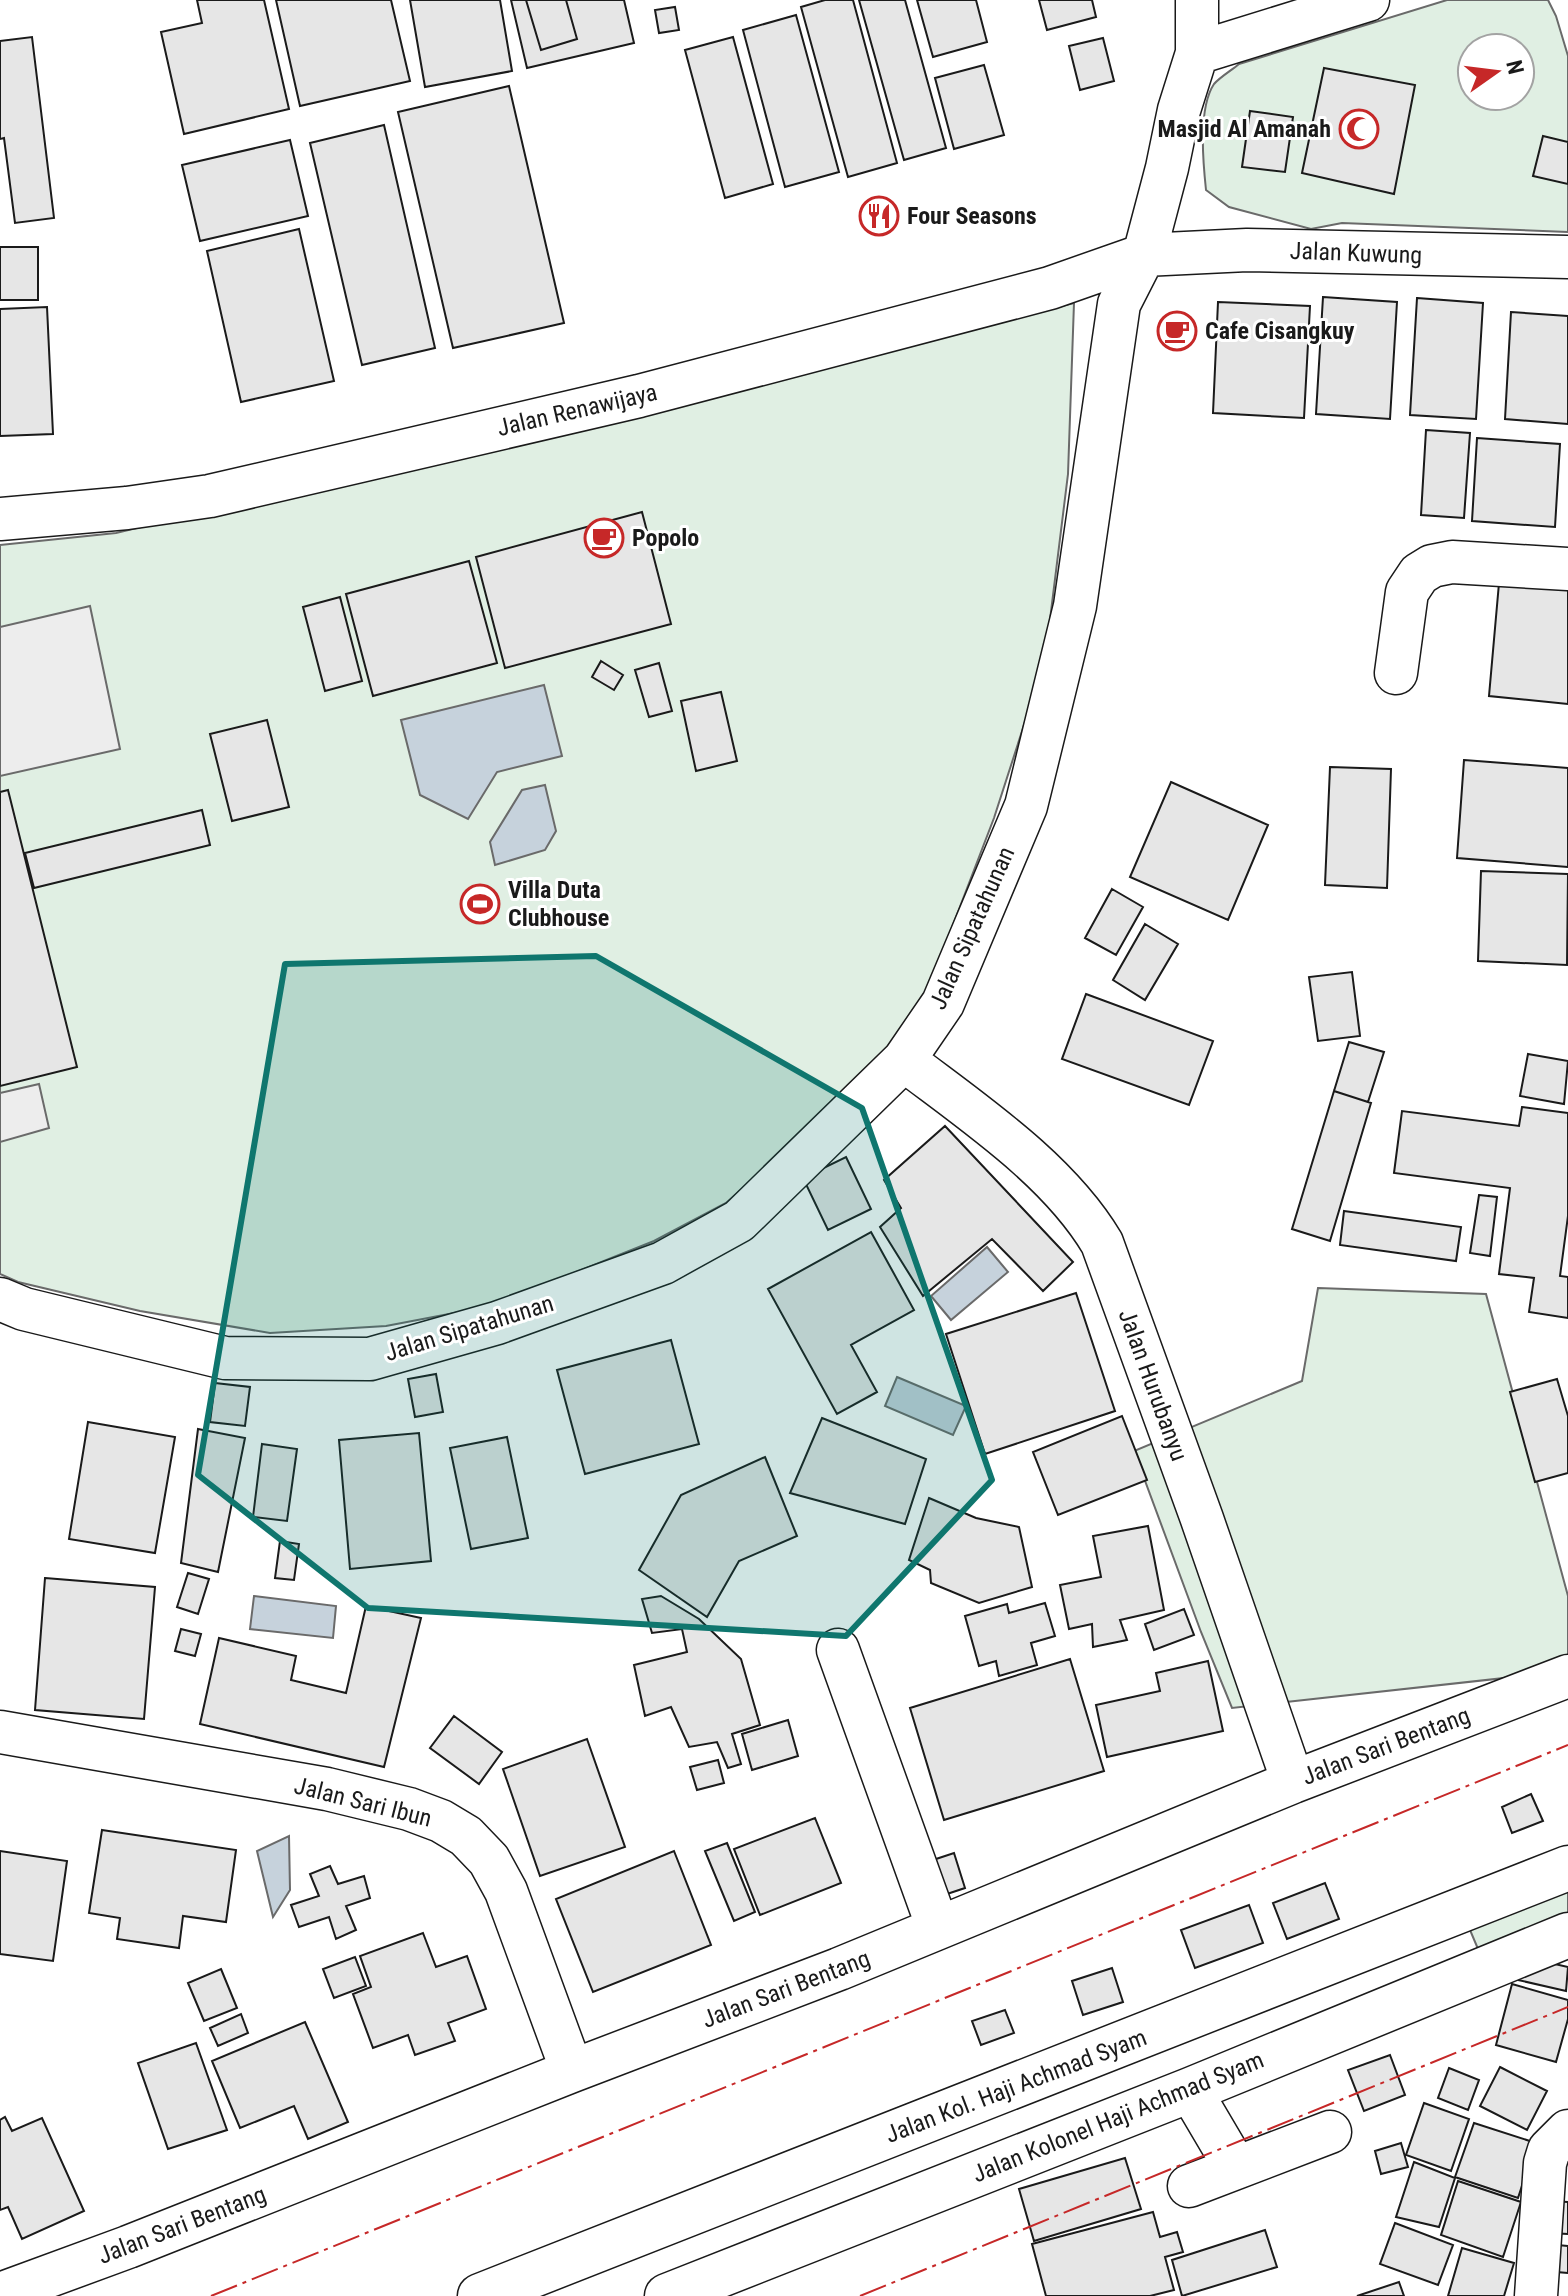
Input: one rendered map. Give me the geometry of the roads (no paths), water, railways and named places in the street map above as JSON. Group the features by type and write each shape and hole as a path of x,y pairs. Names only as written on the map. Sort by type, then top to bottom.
{"main road":[{"name":"Jalan Kol. Haji Achmad Syam","path":"480,2296 1560,1871"},
{"path":"1462,1911 1486,1968"},
{"name":"Jalan Kolonel Haji Achmad Syam","path":"667,2296 1190,2090 1568,1935"}],"street":[{"name":"Jalan Sipatahunan","path":"0,1299 24,1309 225,1358 370,1359 497,1323 663,1263 739,1221 904,1060 943,1003 1026,806 1075,606 1119,304 1144,255 1179,110 1197,53 1197,0"},
{"path":"1197,53 1368,0"},
{"name":"Jalan Kuwung","path":"1144,255 1247,250 1568,257"},
{"name":"Jalan Renawijaya","path":"0,519 127,508 226,492 639,396 1050,288 1144,255"},
{"path":"1396,673 1407,592 1419,574 1432,566 1452,562 1568,569"},
{"name":"Jalan Hurubanyu","path":"904,1060 991,1125 1024,1154 1087,1219 1102,1243 1293,1782"},
{"path":"838,1650 938,1928"},
{"name":"Jalan Sari Bentang","path":"0,2294 128,2247 839,1969 1293,1782 1568,1676"},
{"name":"Jalan Sari Ibun","path":"0,1732 327,1789 409,1809 441,1821 466,1836 489,1860 506,1891 572,2071"},
{"path":"1190,2090 1236,2168"},
{"path":"1536,2296 1545,2163 1549,2150 1568,2131"},
{"path":"1189,2186 1330,2132"}],"place":[{"name":"Masjid Al Amanah","path":"1359,129"},
{"name":"Four Seasons","path":"879,216"},
{"name":"Cafe Cisangkuy","path":"1177,331"},
{"name":"Popolo","path":"604,538"},
{"name":"Villa Duta Clubhouse","path":"480,904"}]}
